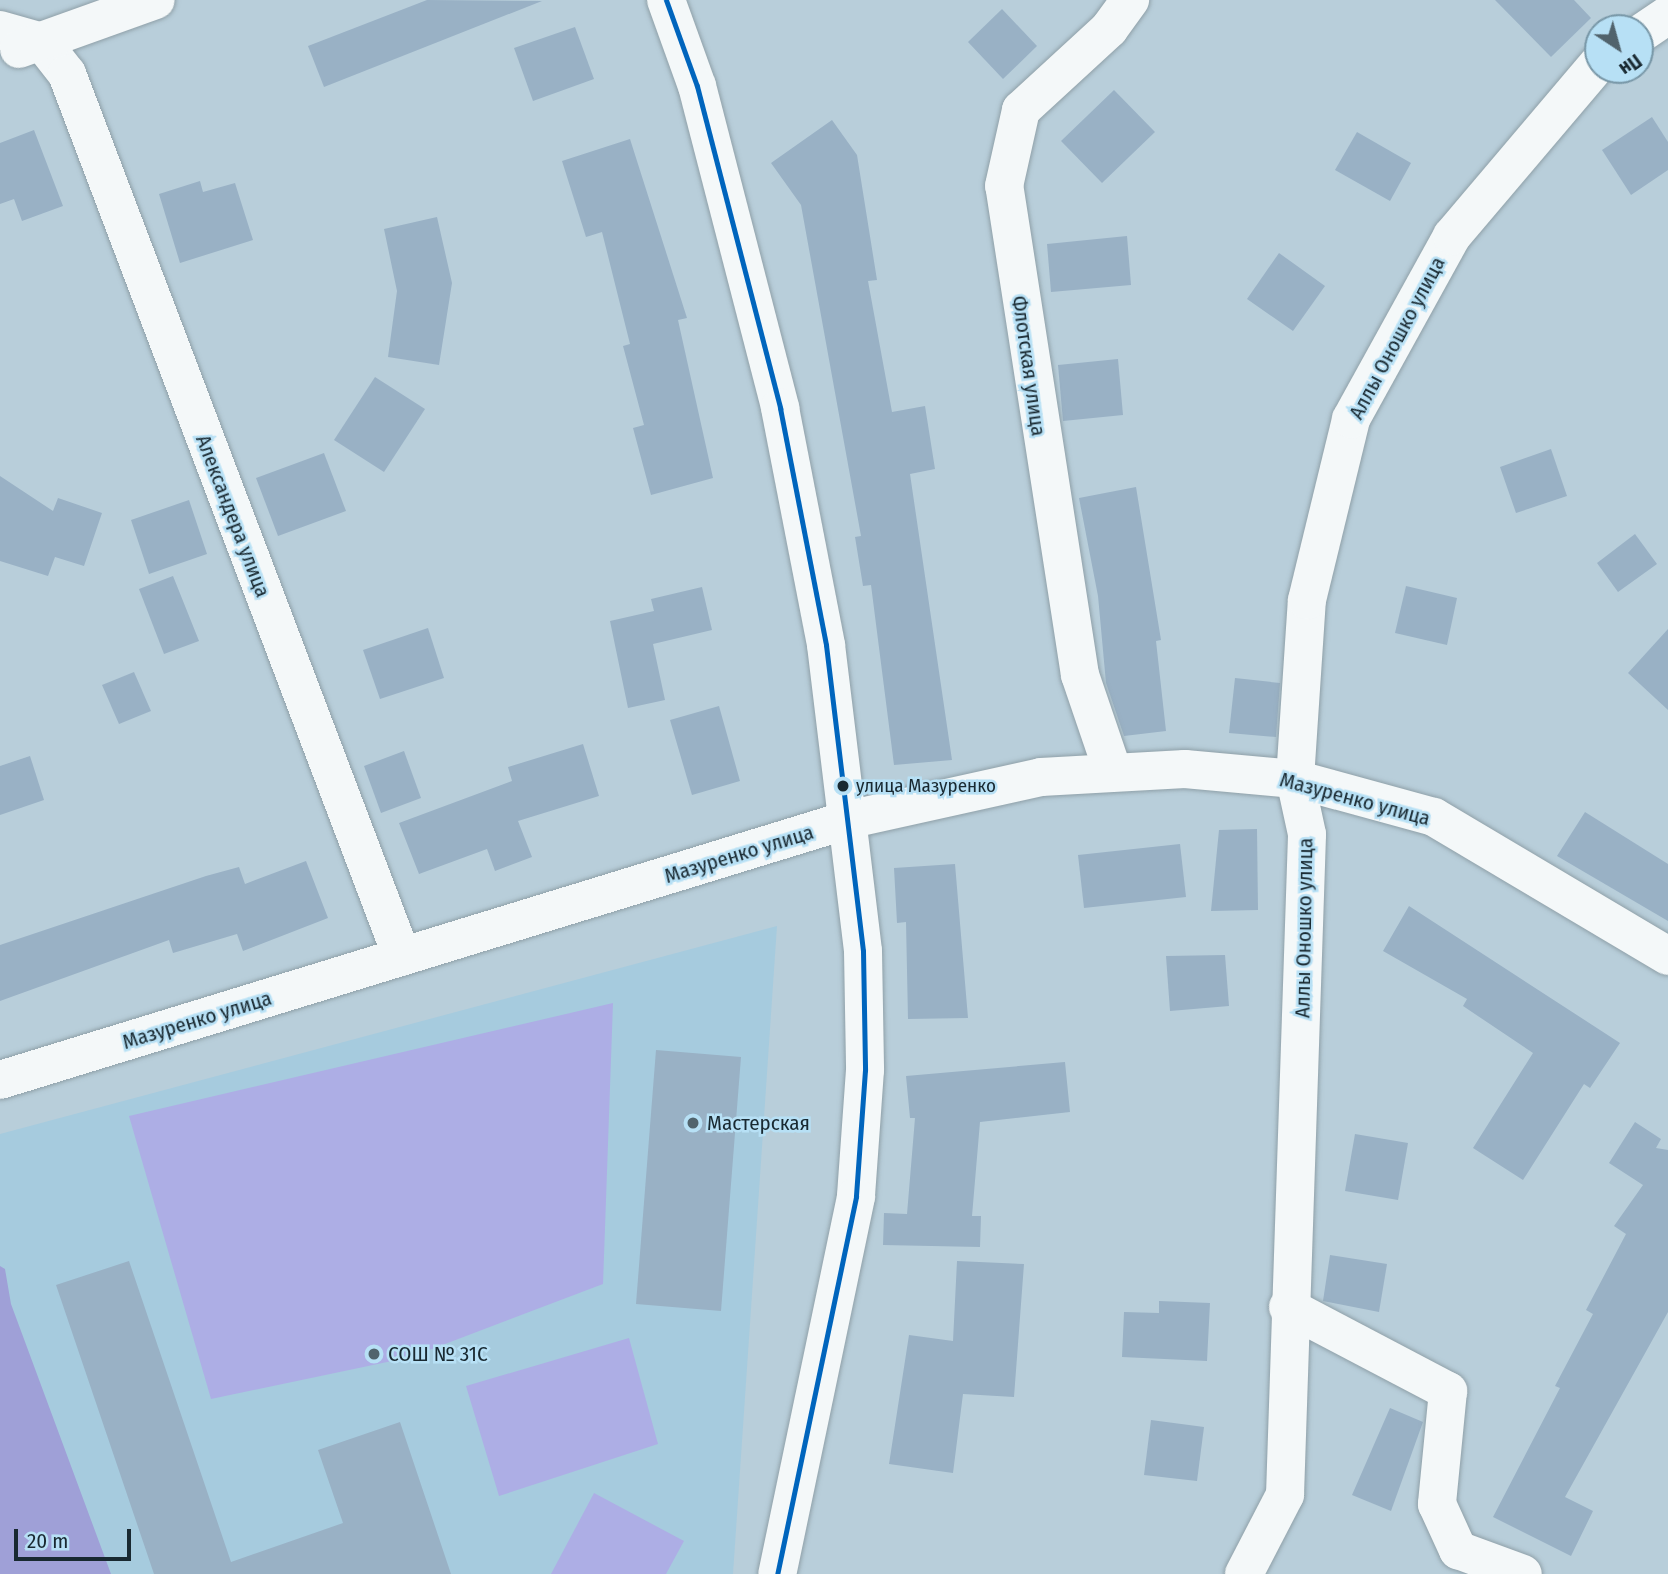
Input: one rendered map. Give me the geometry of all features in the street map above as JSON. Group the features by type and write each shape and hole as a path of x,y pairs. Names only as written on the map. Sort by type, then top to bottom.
{"street":[{"path":"0,55 42,43 90,14 156,0"},
{"path":"666,0 697,86 780,408 826,645 863,978 865,1070 856,1197 777,1574"},
{"name":"Флотская улица","path":"1113,772 1080,675 1004,186 1021,110 1108,29 1130,0"},
{"path":"1658,0 1668,13"},
{"path":"66,75 90,14"},
{"path":"0,30 42,43"},
{"name":"Александера улица","path":"42,43 66,75 402,957"},
{"name":"Аллы Оношко улица","path":"1244,1574 1285,1495 1288,1307 1307,834 1295,779 1307,600 1352,419 1452,236 1584,80"},
{"name":"Мазуренко улица","path":"0,1080 847,820 1041,778 1113,772 1185,769 1295,779 1434,817 1668,956"},
{"path":"1288,1307 1448,1391 1437,1504 1458,1550 1523,1574"}],"shaded area":[{"name":"СОШ № 31С","path":"777,926 733,1574 0,1574 0,1134"},
{"path":"613,1003 603,1284 411,1357 211,1399 129,1116"},
{"path":"0,1266 5,1269 11,1304 111,1574 0,1574"},
{"path":"629,1338 658,1444 499,1496 466,1386"},
{"path":"594,1493 684,1541 666,1574 551,1574"}],"building":[{"path":"427,0 542,1 324,87 308,46"},
{"path":"1495,0 1574,0 1587,14 1584,14 1584,25 1551,57"},
{"path":"1002,9 1037,46 1003,79 968,42"},
{"path":"575,27 594,79 533,101 514,48"},
{"path":"1114,90 1155,132 1102,183 1061,141"},
{"path":"1652,117 1668,142 1668,170 1631,195 1602,150"},
{"path":"832,120 857,155 877,280 868,281 892,412 925,406 935,469 910,474 952,760 894,765 871,585 863,586 855,537 861,536 801,205 771,163"},
{"path":"34,130 63,206 22,221 14,199 0,204 0,143"},
{"path":"1357,132 1411,163 1390,201 1335,170"},
{"path":"630,139 687,318 678,320 713,478 651,495 633,428 644,425 623,346 630,344 602,232 586,237 562,161"},
{"path":"200,181 203,192 235,183 253,240 180,263 159,194"},
{"path":"437,217 452,283 439,365 388,357 397,291 384,229"},
{"path":"1127,236 1131,285 1051,292 1047,244"},
{"path":"1279,253 1325,286 1293,331 1247,299"},
{"path":"1118,359 1123,415 1063,421 1058,365"},
{"path":"375,377 425,409 384,472 334,440"},
{"path":"1551,449 1567,496 1516,513 1500,467"},
{"path":"324,453 346,511 278,536 256,478"},
{"path":"0,476 53,511 58,498 102,513 84,566 55,557 48,576 0,561"},
{"path":"1136,487 1161,640 1156,641 1166,731 1124,736 1106,683 1098,596 1079,498"},
{"path":"189,500 207,554 149,574 131,520"},
{"path":"1635,534 1657,564 1618,592 1597,563"},
{"path":"173,576 199,641 164,654 139,589"},
{"path":"1406,586 1457,598 1447,645 1395,633"},
{"path":"702,587 712,630 653,644 665,700 628,708 610,621 654,611 651,599"},
{"path":"428,628 444,678 380,699 363,650"},
{"path":"1668,629 1668,710 1628,673"},
{"path":"134,672 151,711 119,724 102,685"},
{"path":"1235,678 1280,683 1276,737 1229,733"},
{"path":"719,706 740,781 692,795 670,720"},
{"path":"583,744 599,796 518,821 532,857 495,871 487,849 419,874 399,823 512,781 508,767"},
{"path":"404,751 421,798 381,813 364,766"},
{"path":"30,756 44,800 0,815 0,766"},
{"path":"1585,812 1668,864 1668,921 1557,856"},
{"path":"1257,829 1258,910 1211,911 1219,830"},
{"path":"1180,844 1186,897 1084,908 1078,855"},
{"path":"306,861 328,918 243,951 237,934 173,953 169,940 0,1001 0,945 206,876 239,867 245,884"},
{"path":"955,864 968,1018 908,1019 906,922 897,923 894,868"},
{"path":"1409,906 1620,1043 1590,1088 1584,1084 1523,1180 1473,1148 1533,1053 1463,1006 1467,999 1383,951"},
{"path":"1225,955 1229,1006 1170,1011 1166,956"},
{"name":"Мастерская","path":"656,1050 741,1057 721,1311 636,1304"},
{"path":"1065,1062 1070,1112 980,1122 972,1216 981,1216 980,1247 883,1245 884,1213 907,1214 915,1118 910,1118 906,1076"},
{"path":"1635,1122 1661,1139 1656,1148 1668,1150 1668,1312 1565,1497 1593,1511 1571,1556 1493,1517 1560,1388 1555,1386 1593,1314 1586,1310 1626,1234 1614,1226 1643,1185 1609,1163"},
{"path":"1355,1134 1408,1143 1398,1200 1345,1191"},
{"path":"1330,1255 1387,1264 1379,1312 1323,1301"},
{"path":"129,1261 231,1562 343,1523 318,1450 400,1422 451,1574 154,1574 56,1285"},
{"path":"957,1261 1024,1264 1014,1397 963,1394 953,1473 889,1464 909,1335 953,1341"},
{"path":"1159,1301 1210,1303 1207,1361 1122,1357 1124,1312 1159,1313"},
{"path":"1390,1408 1423,1422 1391,1511 1352,1495"},
{"path":"1151,1420 1204,1427 1197,1481 1144,1475"}],"transit line":[{"path":"666,0 697,86 780,408 826,645 863,951 865,1070 856,1197 777,1574"}],"place":[{"name":"улица Мазуренко","path":"843,786"},
{"name":"Мастерская","path":"693,1123"},
{"name":"СОШ № 31С","path":"374,1354"}]}
